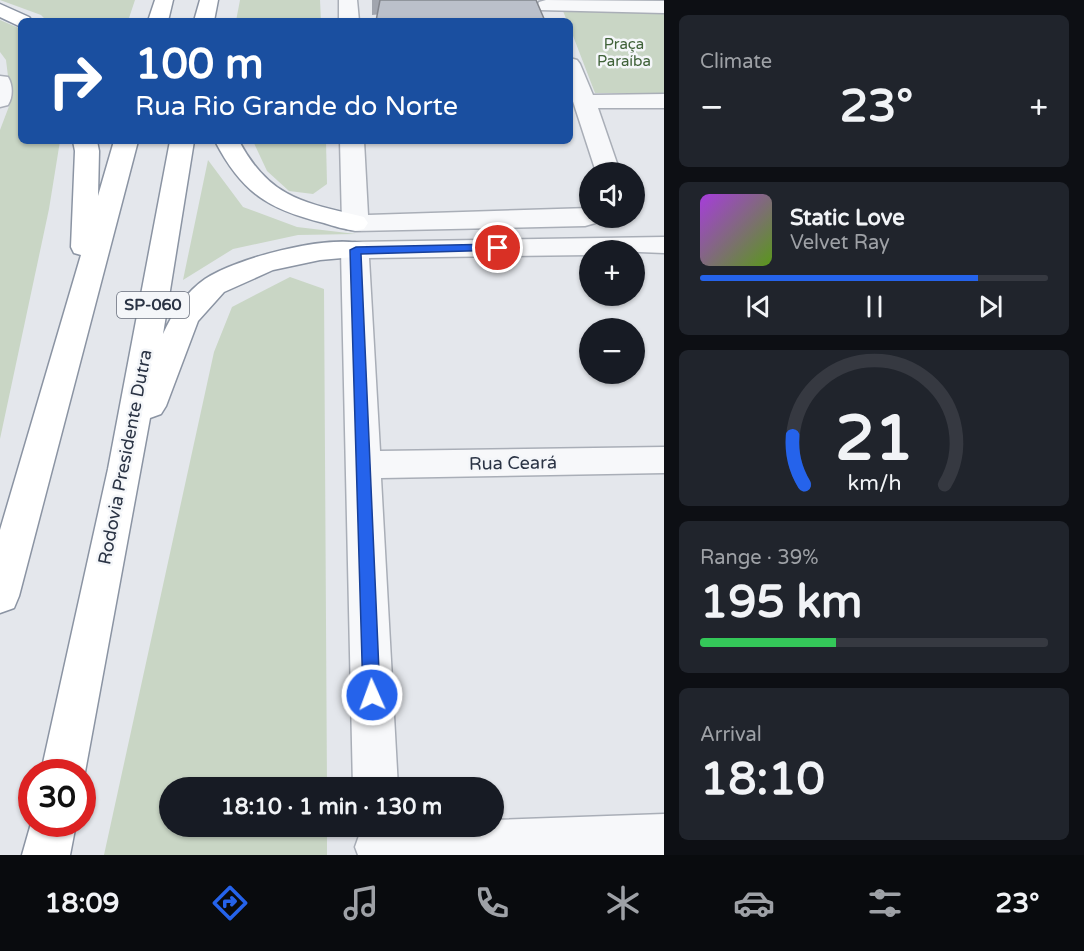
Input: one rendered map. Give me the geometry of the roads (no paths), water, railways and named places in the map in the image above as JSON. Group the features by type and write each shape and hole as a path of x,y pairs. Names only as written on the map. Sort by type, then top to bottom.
{"highway":[{"path":"159,18 164,0"},
{"path":"205,18 209,0"},
{"path":"0,10 18,19"},
{"path":"82,303 86,144"},
{"path":"0,596 125,144"},
{"name":"Rodovia Presidente Dutra","path":"66,759 125,469 181,144"},
{"path":"228,144 256,187 295,209 355,237"},
{"path":"125,469 185,317 214,286 265,263 320,252 355,237"},
{"path":"46,855 50,837"}],"street":[{"path":"348,0 349,18"},
{"path":"548,9 664,7"},
{"path":"573,72 605,162"},
{"path":"0,82 0,100"},
{"path":"585,102 664,101"},
{"path":"352,144 375,777"},
{"path":"355,237 579,218"},
{"path":"355,237 664,245"},
{"name":"Rua Ceará","path":"362,465 664,460"},
{"path":"378,843 664,837"}],"park label":[{"name":"Praça Paraíba","path":"624,52"}]}
